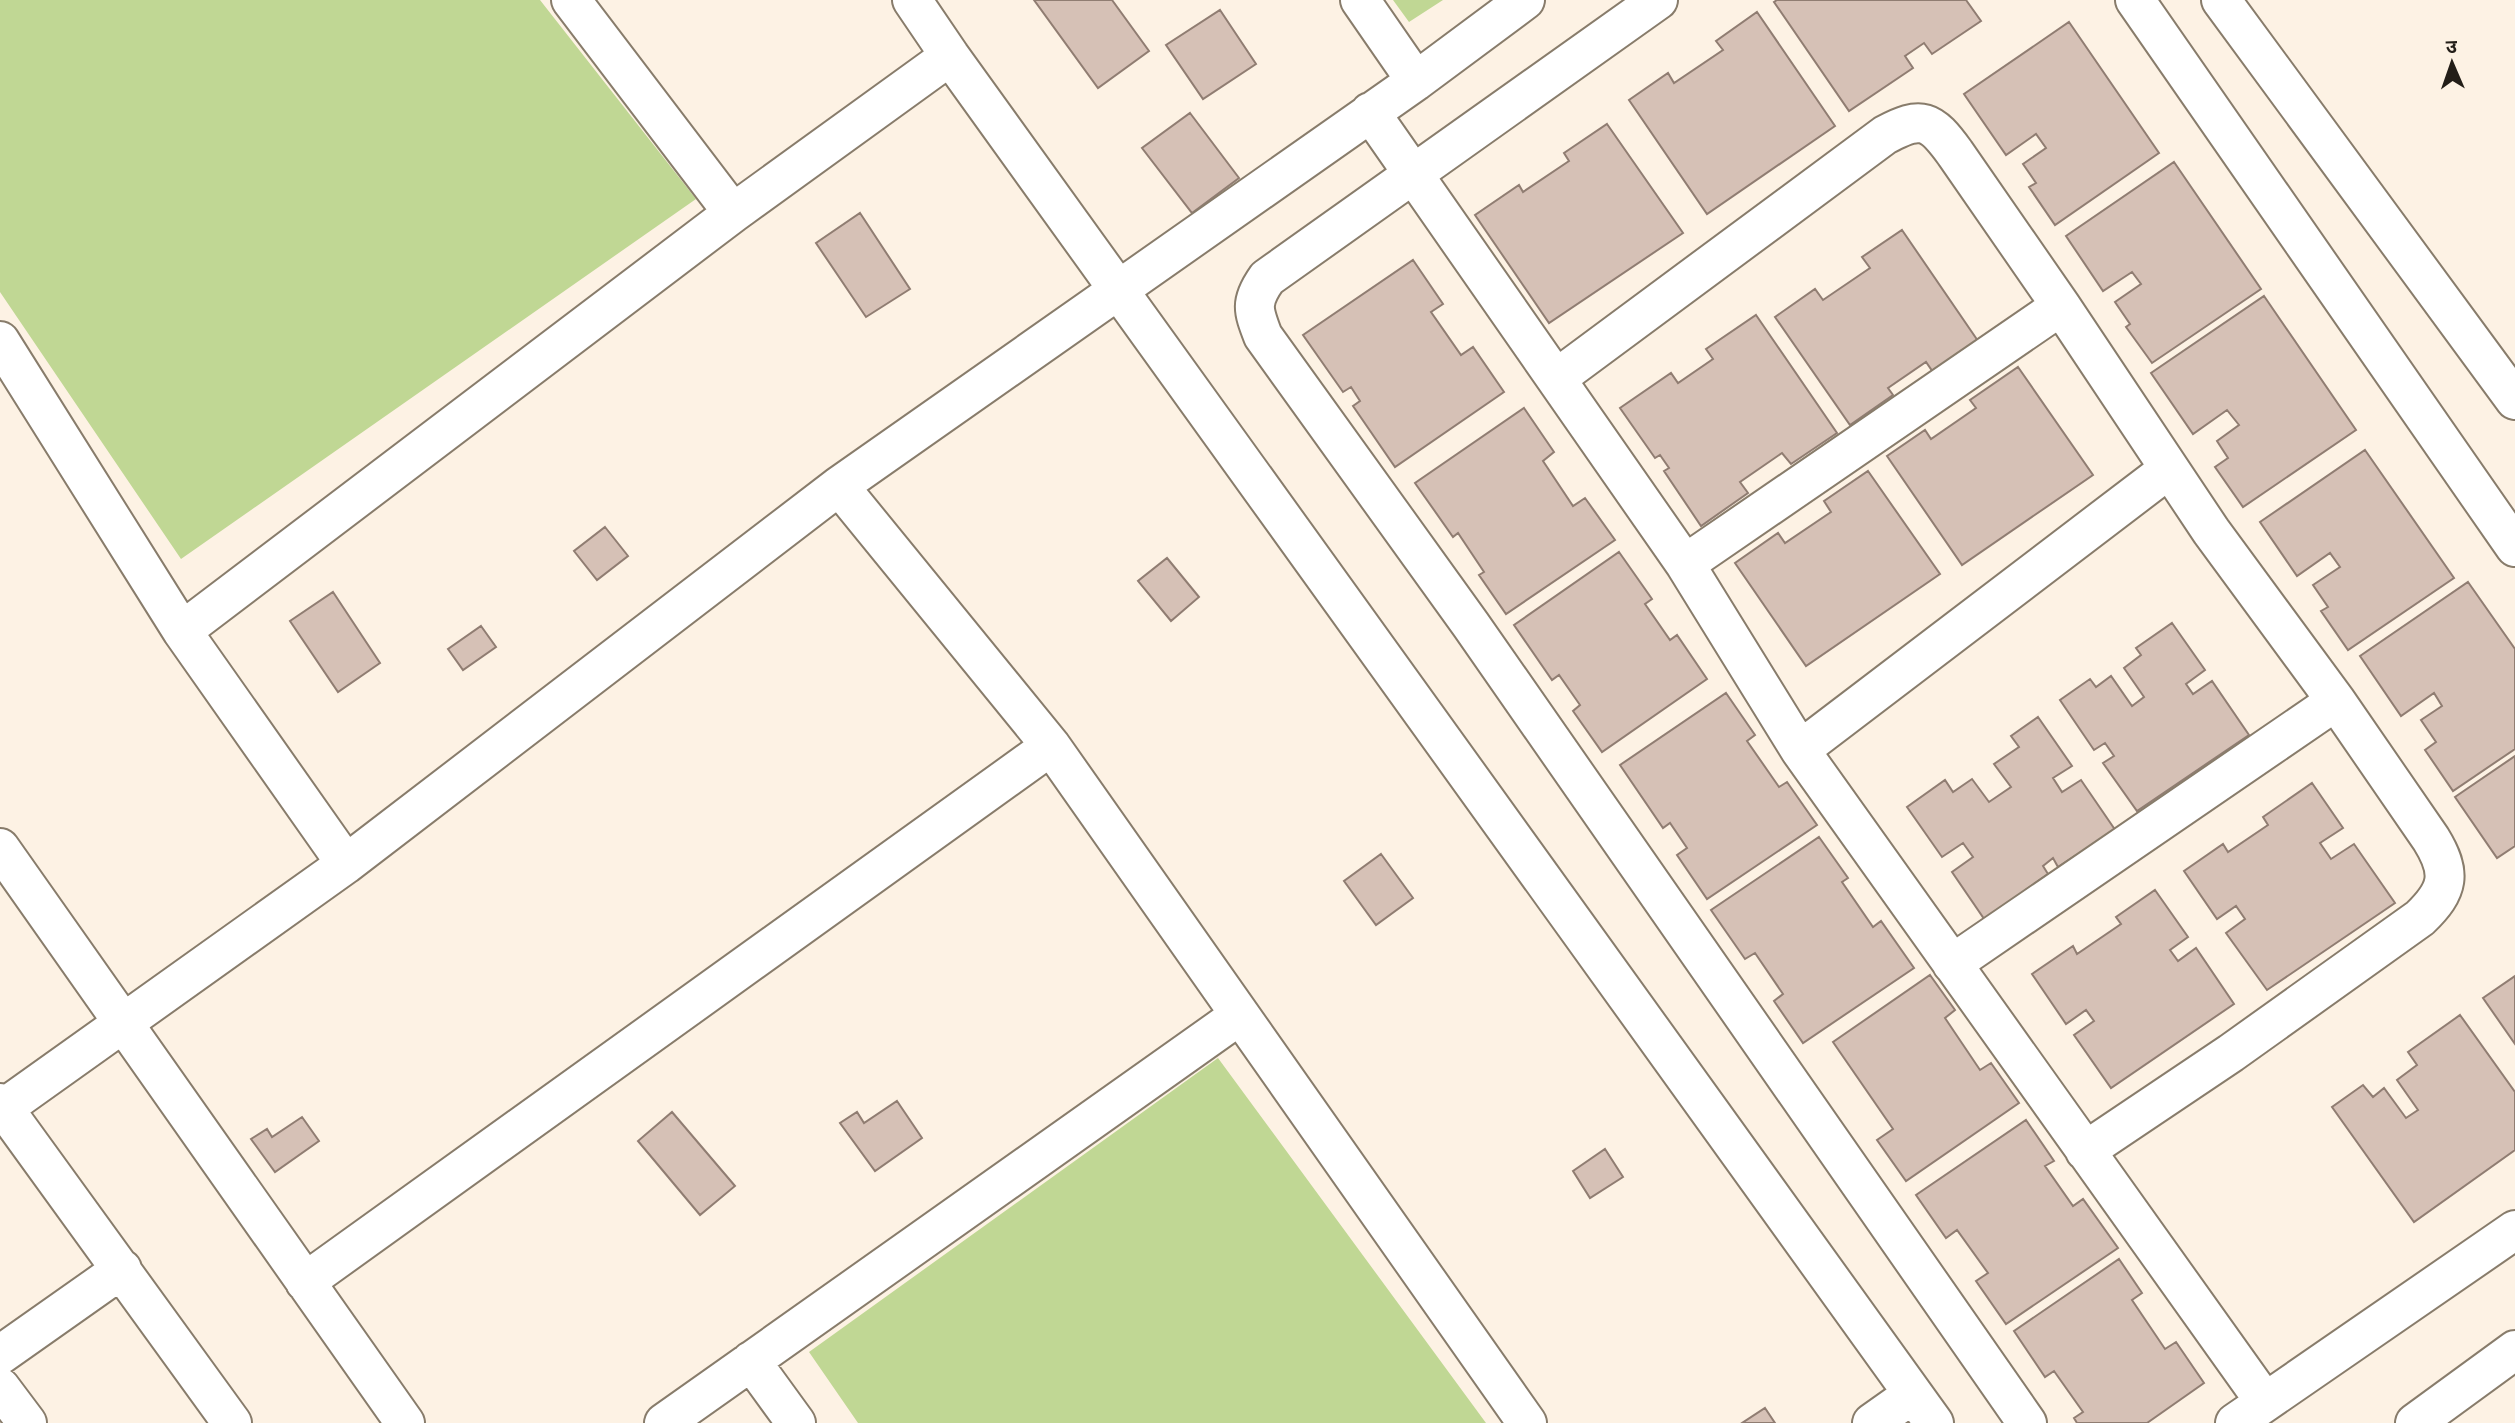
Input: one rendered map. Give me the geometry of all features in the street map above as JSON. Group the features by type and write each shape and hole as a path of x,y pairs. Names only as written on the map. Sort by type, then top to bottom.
{"street":[{"path":"571,0 733,213"},
{"path":"912,0 1924,1409 1872,1423"},
{"path":"1360,0 1416,81"},
{"path":"232,1423 2,1106 346,864 839,486 1416,81 1525,0"},
{"path":"1658,0 1267,278 1256,294 1253,311 1263,336 1479,636 2027,1423"},
{"path":"2135,0 2515,547"},
{"path":"2221,0 2515,400"},
{"path":"182,631 733,213 950,56"},
{"path":"1370,112 1685,564 1800,750 2085,1150 2250,1413 2515,1230"},
{"path":"1557,378 1885,135 1906,124 1925,123 1940,133 2061,306 2211,531 2336,701 2442,857 2445,878 2438,901 2420,918 2242,1045 2085,1150"},
{"path":"1685,564 2061,306"},
{"path":"0,341 182,631 346,864"},
{"path":"1800,750 2169,469"},
{"path":"839,486 1051,746 1527,1423"},
{"path":"1952,964 2336,701"},
{"path":"305,1282 1051,746"},
{"path":"0,848 405,1423"},
{"path":"664,1423 1240,1015"},
{"path":"0,1355 122,1269"},
{"path":"2415,1423 2515,1350"},
{"path":"751,1361 796,1423"},
{"path":"0,1387 27,1423"}],"green space":[{"path":"0,0 540,0 696,199 181,559 0,292"},
{"path":"1393,0 1443,0 1409,22"},
{"path":"1218,1058 1486,1423 858,1423 809,1352"}],"building":[{"path":"1034,0 1112,0 1149,51 1098,88"},
{"path":"1966,0 1981,21 1932,54 1924,43 1905,56 1913,68 1849,111 1774,2"},
{"path":"1220,10 1256,64 1203,99 1166,45"},
{"path":"1757,12 1835,126 1707,214 1629,100 1668,73 1674,83 1723,50 1716,41"},
{"path":"2069,22 2159,153 2055,225 2029,187 2036,183 2023,164 2046,148 2036,134 2006,155 1964,94"},
{"path":"1190,113 1239,178 1192,213 1142,148"},
{"path":"1607,124 1683,233 1549,323 1475,215 1519,185 1523,192 1569,161 1564,153"},
{"path":"2174,162 2261,289 2152,363 2126,327 2130,324 2115,302 2141,284 2132,272 2103,291 2066,236"},
{"path":"860,213 910,289 866,317 816,243"},
{"path":"1902,230 1978,341 1933,372 1926,362 1888,388 1893,395 1850,425 1775,317 1815,289 1823,300 1870,268 1862,257"},
{"path":"1413,260 1443,304 1431,312 1461,355 1473,347 1504,392 1395,467 1353,406 1360,401 1351,387 1343,392 1303,335"},
{"path":"2264,296 2356,430 2243,507 2215,467 2228,458 2217,441 2239,425 2227,410 2193,434 2151,373"},
{"path":"1756,315 1837,433 1791,464 1782,453 1740,482 1748,493 1701,526 1664,471 1669,468 1660,455 1655,458 1620,408 1671,373 1678,383 1713,359 1706,349"},
{"path":"2018,367 2093,475 1962,565 1887,456 1925,430 1931,439 1976,408 1970,400"},
{"path":"1524,408 1554,452 1543,461 1573,506 1585,498 1615,540 1506,614 1479,575 1484,572 1458,533 1453,537 1415,483"},
{"path":"2365,450 2454,578 2348,650 2321,611 2328,607 2313,585 2340,567 2330,553 2297,576 2260,522"},
{"path":"1868,471 1940,574 1806,666 1735,563 1778,533 1785,543 1831,512 1824,501"},
{"path":"605,527 628,556 597,580 574,551"},
{"path":"1619,552 1652,599 1645,604 1670,640 1677,635 1707,679 1602,752 1573,711 1580,705 1559,675 1552,680 1514,625"},
{"path":"1167,558 1199,597 1171,621 1138,581"},
{"path":"2468,582 2515,649 2515,749 2453,791 2425,750 2436,742 2421,720 2442,706 2434,693 2401,716 2360,656"},
{"path":"333,592 380,663 338,692 290,621"},
{"path":"2172,623 2205,670 2186,684 2193,694 2212,681 2249,735 2137,811 2103,763 2114,756 2105,743 2094,750 2060,700 2090,679 2096,687 2111,676 2132,706 2144,697 2124,668 2141,655 2136,648"},
{"path":"481,626 496,647 463,670 448,649"},
{"path":"1726,693 1755,735 1747,741 1779,787 1787,782 1817,825 1707,899 1677,855 1687,848 1670,823 1663,828 1620,765"},
{"path":"2038,717 2072,766 2053,778 2062,792 2081,780 2120,837 2080,864 2075,856 2058,867 2053,858 2043,866 2048,874 2027,889 2032,897 1989,926 1952,872 1973,857 1963,843 1942,857 1907,807 1945,780 1953,792 1972,779 1989,802 2011,787 1994,764 2019,747 2011,736"},
{"path":"2515,756 2515,846 2497,858 2455,797"},
{"path":"2312,783 2343,828 2320,843 2331,859 2354,844 2395,903 2267,990 2226,933 2245,919 2236,906 2217,919 2184,871 2223,844 2228,852 2268,825 2263,817"},
{"path":"1819,837 1848,878 1842,882 1873,927 1881,921 1914,968 1803,1043 1774,1001 1783,994 1755,953 1745,959 1711,910"},
{"path":"1381,854 1413,898 1376,925 1344,881"},
{"path":"2155,890 2188,937 2170,950 2178,961 2196,948 2234,1004 2111,1088 2074,1035 2094,1021 2086,1010 2066,1024 2032,974 2073,946 2077,954 2121,924 2116,917"},
{"path":"1930,975 1955,1010 1945,1018 1980,1070 1991,1063 2019,1103 1906,1181 1877,1140 1893,1129 1833,1042"},
{"path":"2515,976 2515,1044 2483,998"},
{"path":"2460,1015 2515,1092 2515,1150 2414,1222 2332,1107 2363,1085 2373,1097 2384,1088 2406,1118 2418,1110 2397,1080 2417,1065 2408,1052"},
{"path":"897,1101 922,1138 875,1171 840,1123 857,1112 864,1123"},
{"path":"672,1112 735,1186 700,1215 638,1141"},
{"path":"302,1117 319,1141 275,1172 251,1139 267,1129 272,1137"},
{"path":"2026,1120 2054,1161 2045,1166 2073,1206 2083,1199 2118,1248 2006,1324 1976,1281 1988,1273 1957,1230 1946,1238 1916,1195"},
{"path":"1605,1149 1623,1177 1590,1198 1573,1171"},
{"path":"2119,1259 2142,1293 2132,1300 2165,1349 2176,1342 2204,1383 2147,1423 2077,1423 2074,1418 2083,1412 2054,1371 2045,1377 2014,1331"},
{"path":"1765,1408 1775,1423 1742,1423"}]}
